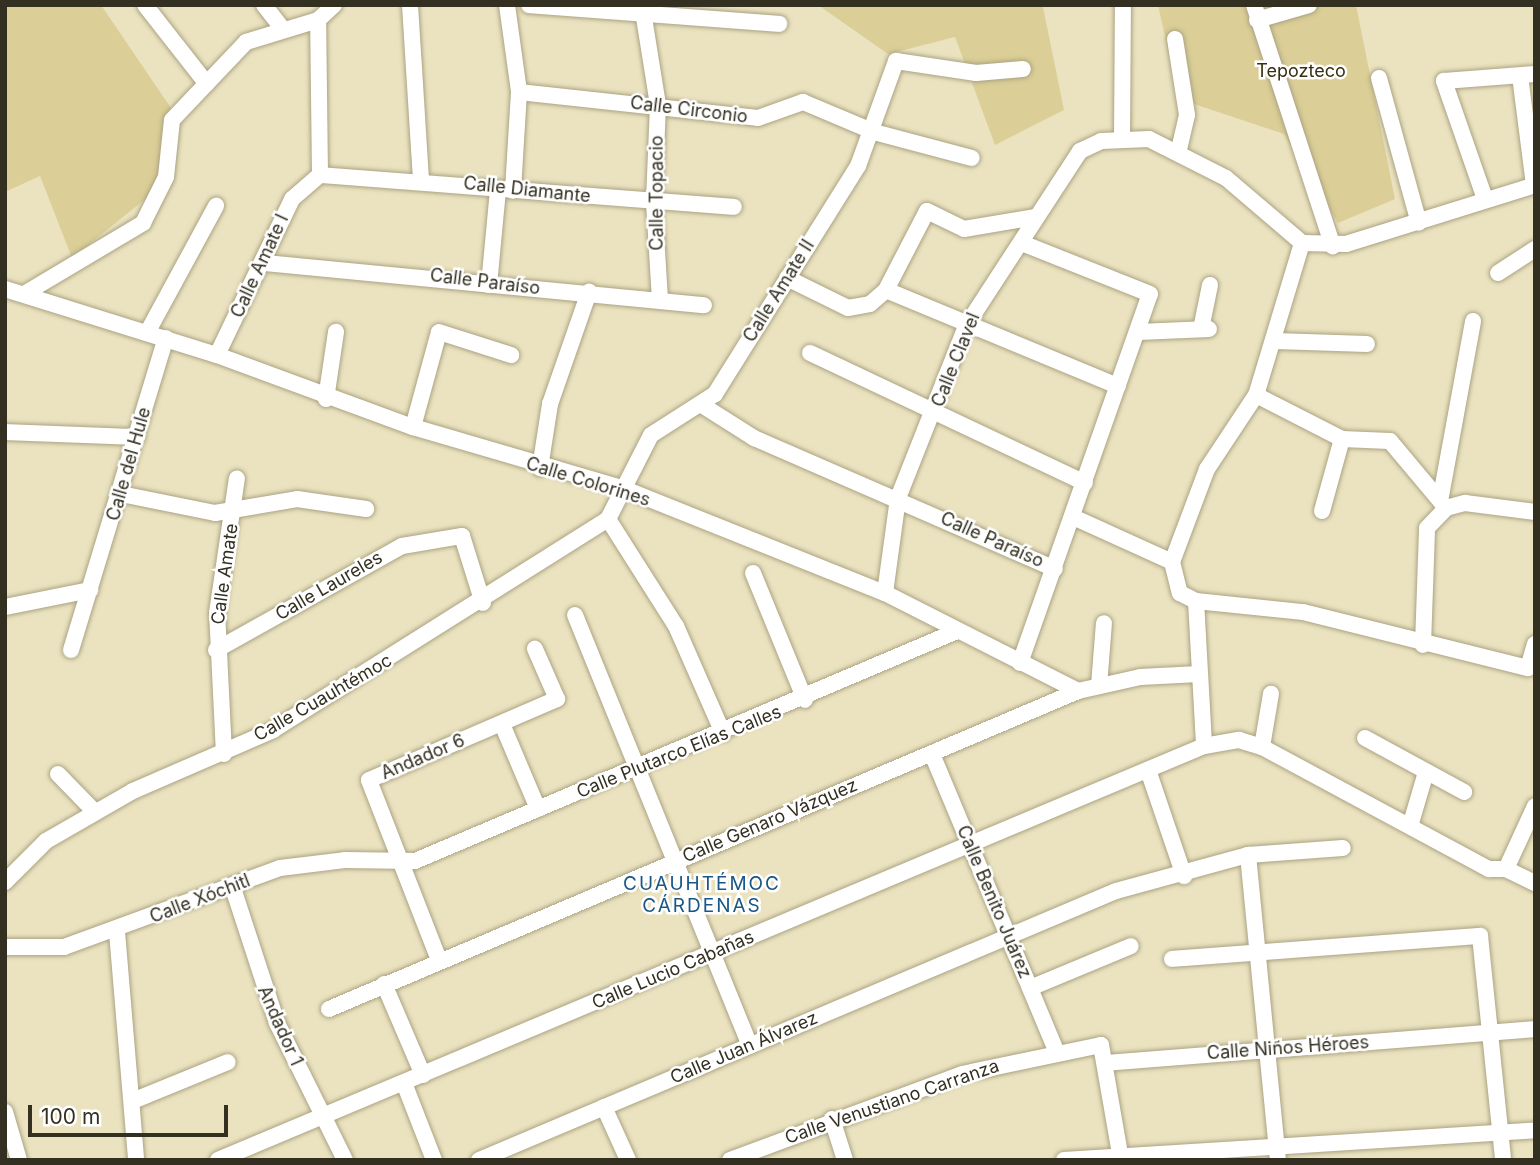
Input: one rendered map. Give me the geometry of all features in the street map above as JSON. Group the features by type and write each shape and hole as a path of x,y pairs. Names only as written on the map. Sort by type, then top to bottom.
{"street":[{"path":"145,5 207,84"},
{"path":"264,5 283,29"},
{"path":"23,294 143,223 166,177 172,120 246,42 318,20 334,5"},
{"path":"410,5 421,178"},
{"path":"489,285 506,190 519,92 507,5"},
{"path":"529,5 642,9 779,24"},
{"path":"1123,5 1122,138 1149,139 1178,153 1252,197 1302,243 1333,246 1425,221 1484,196 1534,185 1527,75 1444,81 1484,196"},
{"path":"1309,5 1256,12 1333,246"},
{"name":"Calle Topacio","path":"642,9 658,105 654,202 660,299"},
{"path":"318,20 320,174"},
{"path":"1175,39 1187,115 1178,153"},
{"name":"Calle Amate II","path":"702,405 788,278 874,132 896,61 976,73 1024,69"},
{"path":"1379,78 1425,221"},
{"name":"Calle Circonio","path":"519,92 658,105 758,118 803,102 874,132 972,158"},
{"name":"Calle Clavel","path":"886,593 898,498 935,412 966,326 1080,151 1122,138"},
{"name":"Calle Diamante","path":"320,174 421,178 506,190 734,207"},
{"name":"Calle Amate I","path":"217,355 265,263 292,199 320,174"},
{"path":"147,333 216,206"},
{"path":"788,278 848,308 870,304 886,290 927,211 964,229 1036,216"},
{"path":"1020,663 1150,294 1022,243"},
{"path":"1302,243 1275,341 1256,395 1207,469 1172,562 1180,593 1196,601 1303,612 1423,645 1528,668 1535,644"},
{"path":"1498,273 1535,249"},
{"name":"Calle Paraíso","path":"265,263 704,305"},
{"path":"1138,332 1205,329 1210,285"},
{"name":"Calle Colorines","path":"5,289 217,355 326,399 540,468 622,488 886,593 1078,691"},
{"path":"886,290 966,326 1118,386"},
{"path":"540,468 550,404 589,292"},
{"path":"1423,645 1427,528 1443,502 1473,321"},
{"path":"326,399 336,332"},
{"path":"413,427 439,332 511,355"},
{"name":"Calle del Hule","path":"71,650 121,494 166,338"},
{"path":"1275,341 1367,344"},
{"path":"810,353 1085,483"},
{"path":"1256,395 1342,439 1390,441 1443,502 1533,504"},
{"path":"702,405 663,422 622,488 608,519 676,625 723,733"},
{"name":"Calle Paraíso","path":"702,405 754,438 898,498 1055,569"},
{"path":"5,432 137,437"},
{"path":"1322,511 1342,439"},
{"name":"Calle Amate","path":"224,754 216,650 237,478"},
{"path":"121,494 234,512 297,499 366,509"},
{"path":"1073,517 1172,562"},
{"name":"Calle Cuauhtémoc","path":"5,883 46,841 95,812 224,754 483,603 608,519"},
{"name":"Calle Laureles","path":"216,650 402,546 462,536 483,603"},
{"path":"752,573 805,701"},
{"path":"5,607 90,590"},
{"path":"1196,601 1204,746"},
{"path":"575,615 750,1046"},
{"path":"1099,686 1104,623"},
{"name":"Calle Plutarco Elías Calles","path":"398,863 435,854 538,809 805,701 957,631"},
{"name":"Andador 6","path":"398,863 369,780 556,699 535,649"},
{"path":"1078,691 1199,674"},
{"name":"Calle Genaro Vázquez","path":"329,1009 439,960 1078,691"},
{"path":"1262,747 1271,694"},
{"path":"502,724 538,809"},
{"path":"1365,738 1464,792"},
{"name":"Calle Lucio Cabañas","path":"218,1160 970,845 1149,773 1204,746 1239,740 1262,747 1411,822 1489,869 1506,869 1535,883"},
{"name":"Calle Benito Juárez","path":"932,754 1056,1050"},
{"path":"1411,822 1426,772"},
{"path":"1149,773 1184,876"},
{"path":"58,774 95,812"},
{"path":"1506,869 1535,806"},
{"name":"Calle Juan Álvarez","path":"479,1160 1116,891 1184,876 1248,855 1343,848"},
{"path":"1248,855 1277,1154"},
{"name":"Calle Xóchitl","path":"5,947 64,947 117,932 280,868 345,860 398,863"},
{"path":"398,863 439,960"},
{"name":"Andador 1","path":"232,885 263,989 321,1115 345,1160"},
{"path":"117,932 135,1100 135,1160"},
{"path":"1172,959 1480,936 1503,1160"},
{"path":"1030,989 1131,946"},
{"path":"384,984 423,1075"},
{"name":"Calle Niños Héroes","path":"1105,1063 1535,1029"},
{"path":"1056,1050 1101,1045 1121,1158"},
{"name":"Calle Venustiano Carranza","path":"730,1160 832,1119 1056,1050"},
{"path":"135,1100 228,1062"},
{"path":"404,1083 434,1160"},
{"path":"604,1107 628,1160"},
{"path":"5,1112 19,1160"},
{"path":"832,1119 845,1160"},
{"path":"1064,1160 1277,1154 1535,1130"},
{"path":"255,1143 258,1160"}],"green space":[{"path":"5,5 101,5 171,108 154,192 72,258 40,176 5,192"},
{"path":"818,5 1057,5 1043,7 1064,110 995,145 955,37 888,54"},
{"name":"Tepozteco","path":"1158,5 1356,5 1395,199 1338,223 1284,134 1179,99"}],"district":[{"name":"CUAUHTÉMOC CÁRDENAS","path":"702,895"}]}
